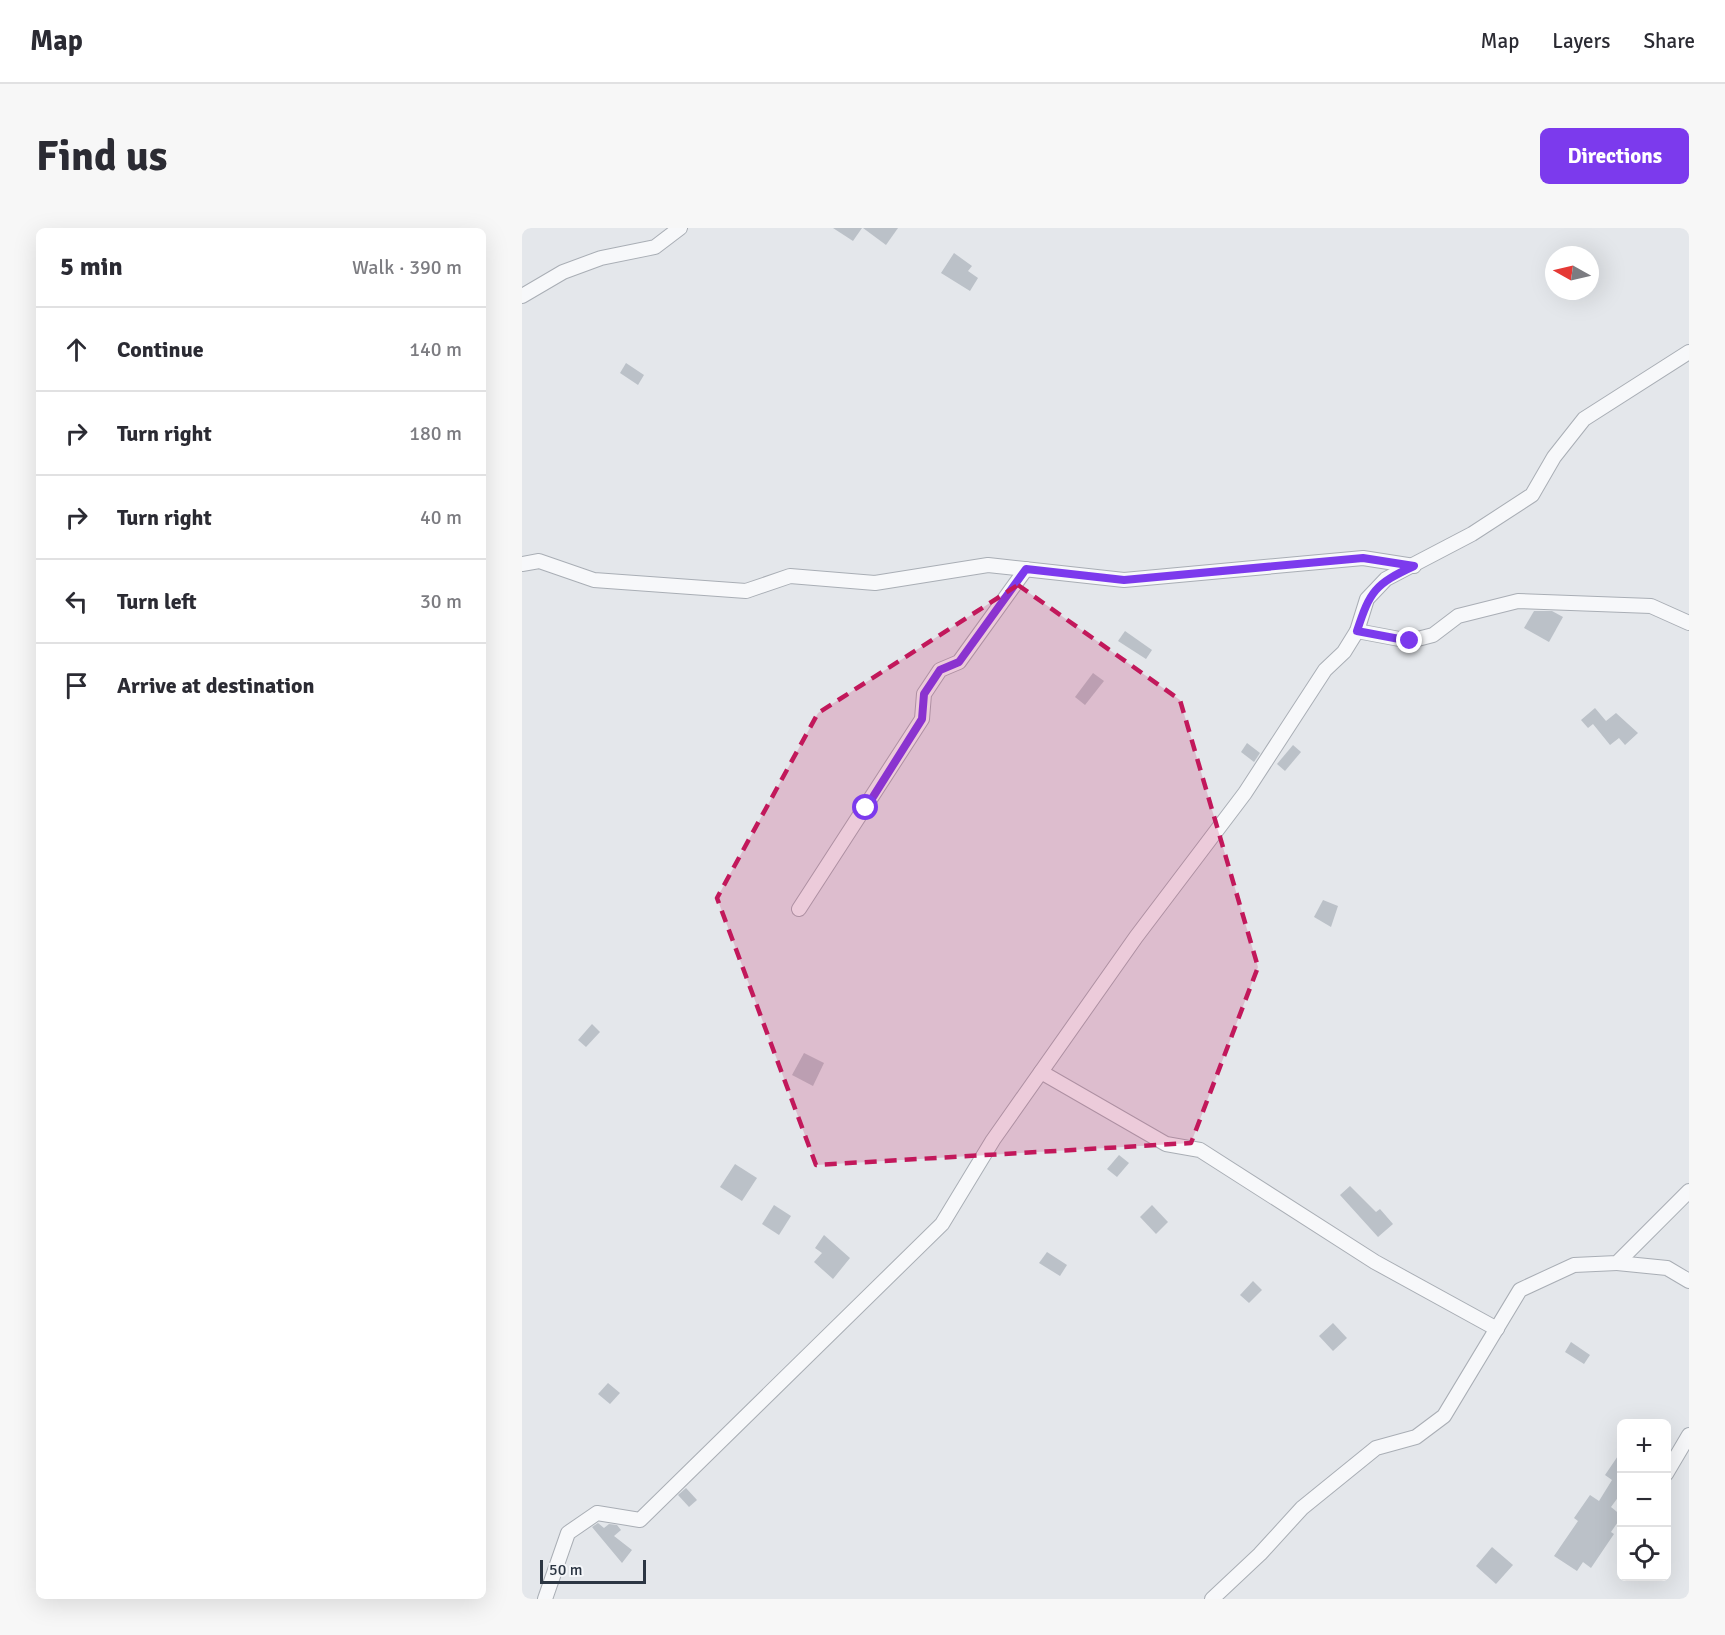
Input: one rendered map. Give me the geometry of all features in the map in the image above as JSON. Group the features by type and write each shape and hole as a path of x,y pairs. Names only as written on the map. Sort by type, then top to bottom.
{"street":[{"path":"522,296 572,268 601,258 655,248 680,228"},
{"path":"545,1599 568,1533 597,1513 640,1520 942,1224 993,1140 1136,937 1245,793 1315,685 1344,652 1357,631 1367,599 1386,579 1414,566 1532,495 1554,457 1584,419 1689,352"},
{"path":"522,564 538,561 594,580 746,591 790,576 875,583 988,565 1124,580 1363,558 1414,566"},
{"path":"800,909 922,719 924,694 940,670 959,662 1026,569"},
{"path":"1357,631 1410,641 1433,635 1458,616 1518,601 1651,606 1689,623"},
{"path":"1041,1072 1166,1144 1200,1150 1375,1262 1497,1329"},
{"path":"1617,1263 1689,1191"},
{"path":"1212,1599 1260,1554 1302,1508 1376,1448 1416,1437 1444,1416 1520,1290 1574,1265 1617,1263 1667,1268 1689,1281"},
{"path":"1671,1465 1689,1435"}],"highlighted area":[{"path":"1018,585 1180,700 1258,967 1191,1143 816,1165 717,898 818,713"}],"building":[{"path":"833,228 862,228 853,241"},
{"path":"863,228 898,228 886,245"},
{"path":"954,253 972,266 968,271 978,278 970,291 941,273"},
{"path":"626,363 644,375 638,385 620,373"},
{"path":"1534,611 1552,611 1563,617 1549,642 1524,628"},
{"path":"1125,631 1152,650 1146,659 1118,641"},
{"path":"1093,673 1104,681 1085,705 1075,697"},
{"path":"1595,708 1606,721 1616,713 1638,733 1625,745 1619,738 1610,745 1593,724 1588,728 1581,720"},
{"path":"1247,743 1260,753 1254,762 1241,752"},
{"path":"1293,745 1301,752 1285,771 1277,764"},
{"path":"1323,900 1338,906 1331,927 1314,917"},
{"path":"592,1024 600,1032 586,1047 578,1040"},
{"path":"804,1053 824,1063 813,1086 792,1075"},
{"path":"1119,1155 1129,1163 1117,1177 1107,1169"},
{"path":"735,1164 757,1178 742,1201 720,1187"},
{"path":"1350,1186 1376,1212 1380,1209 1393,1224 1378,1237 1340,1195"},
{"path":"774,1205 791,1216 779,1235 762,1224"},
{"path":"1152,1205 1168,1222 1156,1234 1140,1217"},
{"path":"824,1235 850,1258 833,1279 814,1262 822,1253 815,1248"},
{"path":"1047,1252 1067,1265 1060,1276 1039,1263"},
{"path":"1253,1281 1262,1290 1249,1303 1240,1295"},
{"path":"1333,1323 1347,1338 1333,1351 1319,1336"},
{"path":"1571,1342 1590,1355 1584,1364 1565,1352"},
{"path":"608,1383 620,1393 610,1404 598,1394"},
{"path":"1617,1457 1617,1499 1611,1507 1617,1512 1617,1523 1611,1532 1614,1534 1591,1568 1583,1562 1577,1571 1554,1556 1578,1521 1574,1518 1590,1495 1599,1501 1612,1480 1605,1475"},
{"path":"686,1488 697,1500 689,1507 678,1495"},
{"path":"598,1523 604,1528 609,1524 617,1525 621,1530 614,1536 632,1550 622,1563 592,1527"},
{"path":"1492,1547 1513,1565 1496,1584 1476,1566"}],"route":[{"path":"866,808 922,719 924,694 940,670 959,662 1026,569 1124,580 1363,558 1414,566 1386,579 1367,599 1357,631 1410,641"}]}
